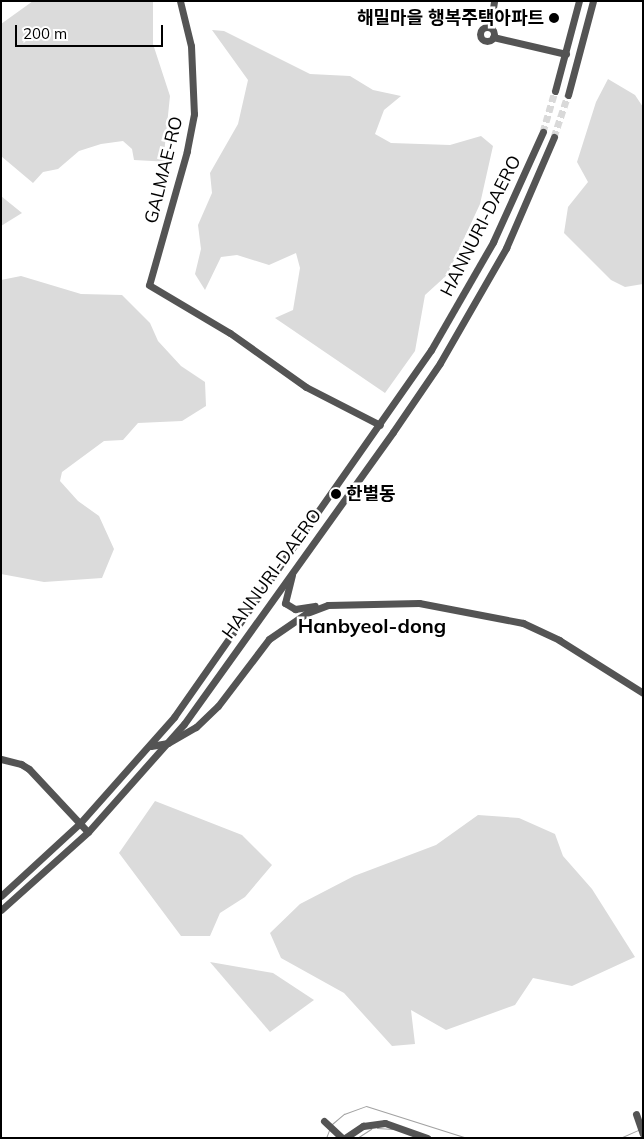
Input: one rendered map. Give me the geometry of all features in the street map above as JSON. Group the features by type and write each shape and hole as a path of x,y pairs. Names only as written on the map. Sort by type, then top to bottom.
{"street":[{"name":"GALMAE-RO","path":"180,1 191,46 194,114 187,151 149,285 230,333 306,387 380,426"},
{"path":"493,37 490,27 494,1"},
{"path":"555,91 579,1"},
{"path":"568,95 593,1"},
{"path":"490,27 481,30 480,36 488,41 493,37"},
{"path":"493,37 566,54"},
{"name":"HANNURI-DAERO","path":"1,896 80,823 151,746 380,426 464,296 520,188 543,132"},
{"name":"HANNURI-DAERO","path":"1,910 88,832 168,743 293,571 440,364 506,248 554,137"},
{"path":"293,571 285,603 295,609 419,603 523,624 559,640 643,693"},
{"path":"151,746 168,743 205,719 269,640 307,613 328,606"},
{"path":"1,759 22,764 29,769 88,832"},
{"path":"637,1116 643,1134"},
{"path":"324,1120 343,1138 362,1126 385,1123 427,1138"}],"shaded area":[{"path":"33,1 153,1 153,44 170,96 164,154 171,162 134,160 132,149 123,141 101,144 79,151 58,169 43,172 33,183 1,156 1,24"},
{"path":"212,30 224,31 310,74 350,76 373,90 401,96 384,110 375,134 391,143 450,145 481,136 493,146 480,204 447,275 425,295 415,351 385,393 275,318 293,310 300,268 296,253 269,265 237,255 221,257 205,290 195,274 201,249 198,225 212,193 210,173 238,124 248,80"},
{"path":"608,79 635,95 643,107 643,284 625,287 611,280 564,233 568,207 588,182 577,162 596,102"},
{"path":"1,196 22,213 1,226"},
{"path":"21,276 81,294 122,295 150,323 158,341 181,366 205,382 206,406 182,421 138,423 123,440 104,441 62,472 60,481 78,501 99,516 114,549 102,578 44,582 1,574 1,280"},
{"path":"155,801 242,835 272,865 245,897 220,913 210,936 181,936 119,853"},
{"path":"478,815 519,818 555,834 563,856 592,889 635,957 572,986 533,978 515,1005 446,1030 411,1010 415,1044 392,1046 344,993 281,958 270,933 300,904 354,876 436,845"},
{"path":"210,962 273,973 314,1000 270,1032"}],"waterway":[{"path":"332,1124 344,1114 366,1106 467,1138"},
{"path":"377,1128 393,1129"},
{"path":"357,1138 371,1129"},
{"path":"326,1138 329,1130"},
{"path":"620,1138 638,1130"}],"tunnel":[{"path":"543,132 555,91"},
{"path":"554,137 568,95"}],"place":[{"name":"해밀마을 행복주택아파트","path":"554,18"},
{"name":"한별동","path":"336,494"}],"district":[{"name":"Hanbyeol-dong","path":"372,625"}]}
